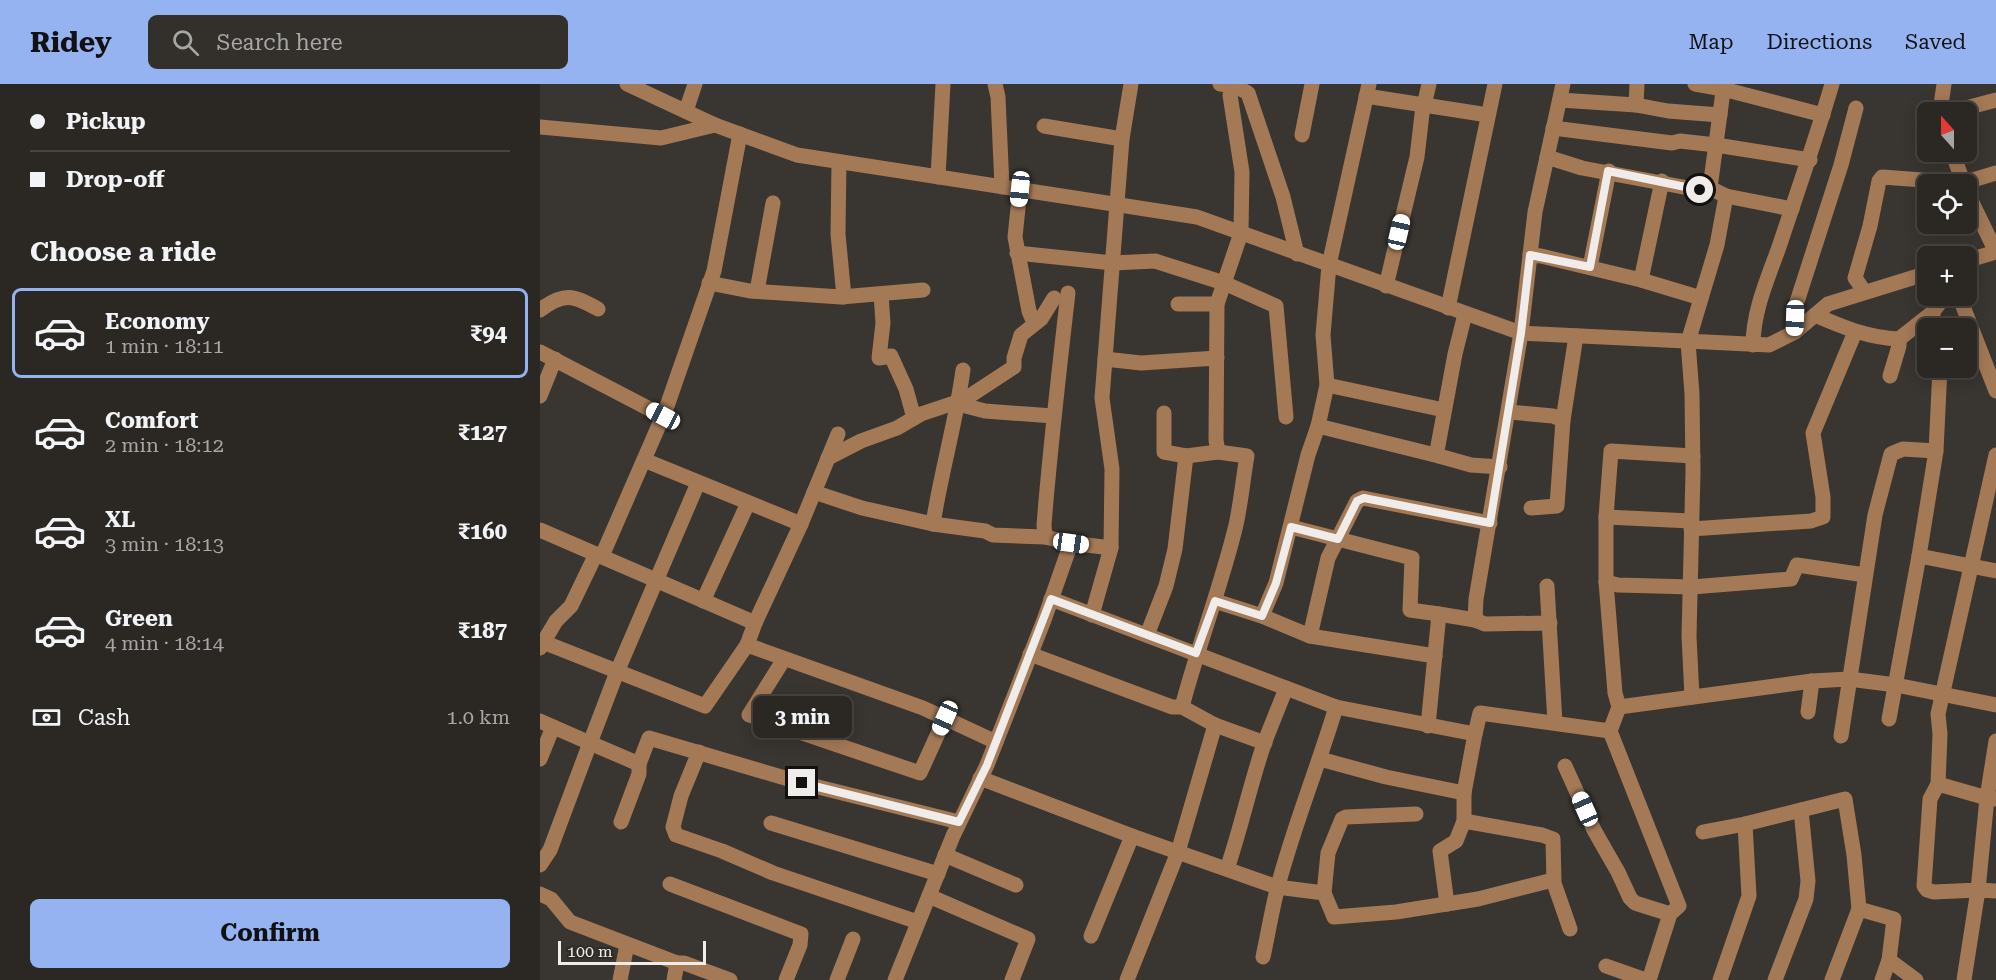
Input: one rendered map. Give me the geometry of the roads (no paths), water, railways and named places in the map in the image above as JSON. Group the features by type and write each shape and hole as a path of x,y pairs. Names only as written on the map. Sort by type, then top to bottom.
{"street":[{"path":"627,84 643,87 715,125 797,155 1197,217 1521,333 1769,345 1795,332 1828,304 1917,276"},
{"path":"686,111 695,84"},
{"path":"938,177 943,84"},
{"path":"995,84 998,97 1002,187"},
{"path":"1092,615 1112,548 1112,469 1102,398 1122,139 1131,84"},
{"path":"1302,135 1312,84"},
{"path":"1386,286 1417,157 1429,84"},
{"path":"1448,308 1495,84"},
{"path":"1474,620 1521,333 1534,212 1563,84"},
{"path":"1636,105 1637,84"},
{"path":"1695,84 1723,86 1823,115"},
{"path":"1753,345 1753,332 1760,304 1810,160 1833,84"},
{"path":"1941,102 1944,84"},
{"path":"1218,452 1216,440 1217,304 1241,233 1242,172 1230,85 1248,93 1283,197 1297,254"},
{"path":"1710,188 1723,86"},
{"path":"1262,616 1276,583 1327,385 1323,335 1329,265 1368,90 1424,106 1488,115"},
{"path":"1560,100 1636,105 1668,111 1720,115"},
{"path":"1977,105 1996,100"},
{"path":"1795,332 1796,305 1841,165 1856,108"},
{"path":"540,127 661,138 715,125"},
{"path":"1044,126 1122,139"},
{"path":"1553,128 1672,143 1680,141 1716,145 1810,160"},
{"path":"740,134 714,271 663,416 599,555 571,606 556,621 542,645 705,706 747,645 838,434"},
{"path":"1547,157 1582,168 1662,181 1700,190 1710,188 1725,196 1792,209"},
{"path":"839,162 838,234 844,297"},
{"path":"1590,267 1608,171"},
{"path":"1977,181 1996,173"},
{"path":"1865,292 1855,278 1870,226 1879,180 1882,177 1917,181"},
{"path":"1641,280 1662,181"},
{"path":"1020,189 1017,253 1029,311 1034,323"},
{"path":"1692,697 1689,636 1693,456 1688,342 1717,245 1725,196"},
{"path":"757,291 773,203"},
{"path":"1977,213 1996,252 1977,258"},
{"path":"1017,253 1113,263 1155,261 1224,283 1276,306 1286,417"},
{"path":"1530,255 1590,267 1701,298"},
{"path":"709,284 757,291 844,297 923,290"},
{"path":"881,294 883,323 879,358 891,356 906,389 914,418"},
{"path":"828,458 936,408 959,403 1014,367 1014,358 1021,334 1041,319 1061,296 1058,389 1053,416 1045,537"},
{"path":"540,310 549,303 562,298 574,297 598,309"},
{"path":"1178,304 1217,304"},
{"path":"1815,315 1855,332 1881,339 1899,339 1932,313 1937,306"},
{"path":"1963,306 1996,391"},
{"path":"1932,313 1934,318"},
{"path":"1439,456 1437,451 1444,410 1465,314"},
{"path":"1606,517 1691,525 1812,521 1823,517 1823,497 1813,434 1855,332"},
{"path":"1531,508 1557,506 1563,420 1576,336"},
{"path":"1890,376 1899,339"},
{"path":"540,351 663,416"},
{"path":"1105,359 1141,363 1217,358"},
{"path":"540,396 555,359"},
{"path":"933,524 939,486 959,403 963,370"},
{"path":"1889,719 1936,451 1940,378"},
{"path":"1327,385 1444,410"},
{"path":"959,403 985,411 1053,416"},
{"path":"1509,412 1552,416 1563,420"},
{"path":"1164,413 1164,452 1186,456 1218,452 1247,456 1236,523 1215,601 1196,653 1182,707"},
{"path":"1318,426 1471,465 1500,467"},
{"path":"1840,736 1875,515 1891,453 1903,449 1936,451"},
{"path":"1606,966 1648,980 1670,914 1679,906 1610,731 1619,707 1615,693 1606,582 1606,517 1611,451 1693,456"},
{"path":"1996,455 1938,714 1940,734 1938,784 1930,800 1924,886 1927,890 1934,892 1996,891"},
{"path":"1147,635 1166,586 1175,549 1186,456"},
{"path":"644,460 801,524"},
{"path":"540,865 550,850 617,672 658,581 698,483"},
{"path":"814,492 862,508 933,524 985,531 993,535 1045,537 1112,548"},
{"path":"1310,636 1328,558 1357,501 1364,498 1490,523"},
{"path":"703,601 748,503"},
{"path":"1291,527 1412,558 1410,610 1474,620 1485,624 1550,623"},
{"path":"540,530 755,623"},
{"path":"895,980 959,822 996,742 1071,543"},
{"path":"1919,556 1996,571"},
{"path":"1606,582 1618,585 1690,587 1791,579 1797,565 1865,575"},
{"path":"1546,586 1555,723"},
{"path":"1051,599 1336,707 1475,734"},
{"path":"1215,601 1262,616 1310,636 1435,656"},
{"path":"1428,726 1438,614"},
{"path":"747,645 923,708 996,742"},
{"path":"1030,654 1172,707 1182,707 1215,725 1265,743"},
{"path":"784,659 749,715 920,773 945,718"},
{"path":"1619,707 1812,681 1849,679 1896,685 1996,705"},
{"path":"1808,712 1812,681"},
{"path":"1227,869 1265,743 1286,688"},
{"path":"1263,957 1277,886 1336,707"},
{"path":"1447,904 1440,851 1456,841 1464,820 1464,793 1480,713 1610,731"},
{"path":"540,759 546,724 639,764"},
{"path":"1127,980 1179,852 1215,725"},
{"path":"621,822 639,774 639,764 649,738 802,783 959,822"},
{"path":"1964,980 1992,799 1996,741"},
{"path":"699,752 681,796 673,827 676,835 722,851 773,873 918,922"},
{"path":"1320,759 1386,777 1464,793"},
{"path":"1565,766 1594,831 1630,898 1635,903 1670,914"},
{"path":"980,778 1132,836 1277,886 1324,893"},
{"path":"1938,784 1992,799"},
{"path":"1703,832 1845,799 1854,855 1859,909 1832,980"},
{"path":"1775,980 1806,899 1808,881 1801,810"},
{"path":"1416,814 1342,819 1328,853 1324,893 1334,917 1396,912 1478,899 1553,880"},
{"path":"1464,820 1553,839 1553,880 1570,929"},
{"path":"771,824 938,874"},
{"path":"1720,980 1749,897 1745,824"},
{"path":"1091,936 1132,836"},
{"path":"945,855 1016,885"},
{"path":"670,884 801,934 800,945 786,980"},
{"path":"540,894 550,899 570,922 627,945 730,980"},
{"path":"929,896 1028,939 1012,980"},
{"path":"1859,909 1894,919 1889,960 1882,980"},
{"path":"837,980 853,939"},
{"path":"620,980 627,945"},
{"path":"1889,960 1916,980"},
{"path":"674,980 677,963"}]}
